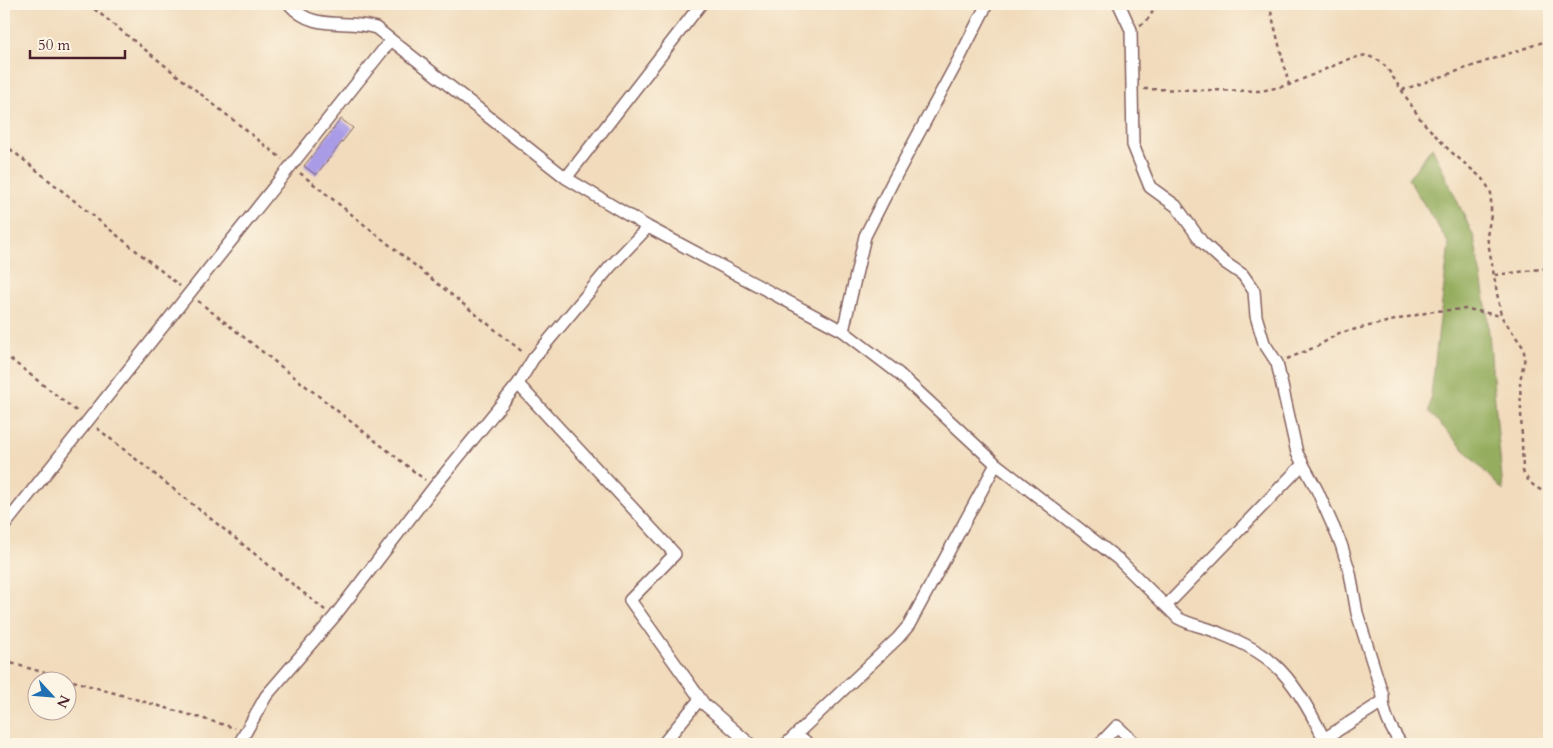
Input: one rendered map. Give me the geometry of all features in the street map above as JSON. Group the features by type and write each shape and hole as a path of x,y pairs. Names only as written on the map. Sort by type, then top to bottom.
{"street":[{"path":"290,4 302,16 311,20 323,23 366,25 376,28 566,178 648,227 844,331 898,373 996,464 1118,559 1178,618 1190,624 1222,634 1248,647 1274,664 1290,682 1322,742 1382,702"},
{"path":"566,178 701,4"},
{"path":"844,331 865,236 987,4"},
{"path":"1119,4 1131,30 1133,145 1150,187 1176,206 1202,242 1224,262 1243,275 1254,291 1256,316 1264,343 1278,363 1297,453 1317,490 1341,544 1350,573 1357,613 1383,696 1382,702 1400,744"},
{"path":"4,526 391,40"},
{"path":"239,744 266,696 334,617 434,487 518,384 533,360 610,268 648,227"},
{"path":"518,384 675,554 630,600 704,704 750,744"},
{"path":"786,744 898,638 909,625 996,464"},
{"path":"1166,606 1303,464"},
{"path":"664,744 700,699"},
{"path":"1100,744 1117,726 1136,744"},
{"path":"800,744 804,740 808,744"}],"path":[{"path":"88,4 533,360"},
{"path":"1131,30 1145,22 1158,4"},
{"path":"1269,4 1289,85"},
{"path":"1402,90 1549,40"},
{"path":"1132,88 1262,91 1289,85 1349,59 1366,56 1380,61 1387,68 1421,120 1448,150 1484,180 1491,193 1491,215 1487,236 1501,316 1523,347 1525,357 1520,381 1523,471 1532,486 1549,494"},
{"path":"4,144 188,293 434,487"},
{"path":"1495,275 1549,268"},
{"path":"1278,363 1318,346 1339,333 1434,311 1468,309 1501,316"},
{"path":"4,354 334,617"},
{"path":"4,661 246,731"}],"green space":[{"path":"1432,147 1474,237 1487,311 1503,491 1429,412 1449,244 1408,179"}],"building":[{"path":"341,119 353,128 316,175 304,166"}]}
